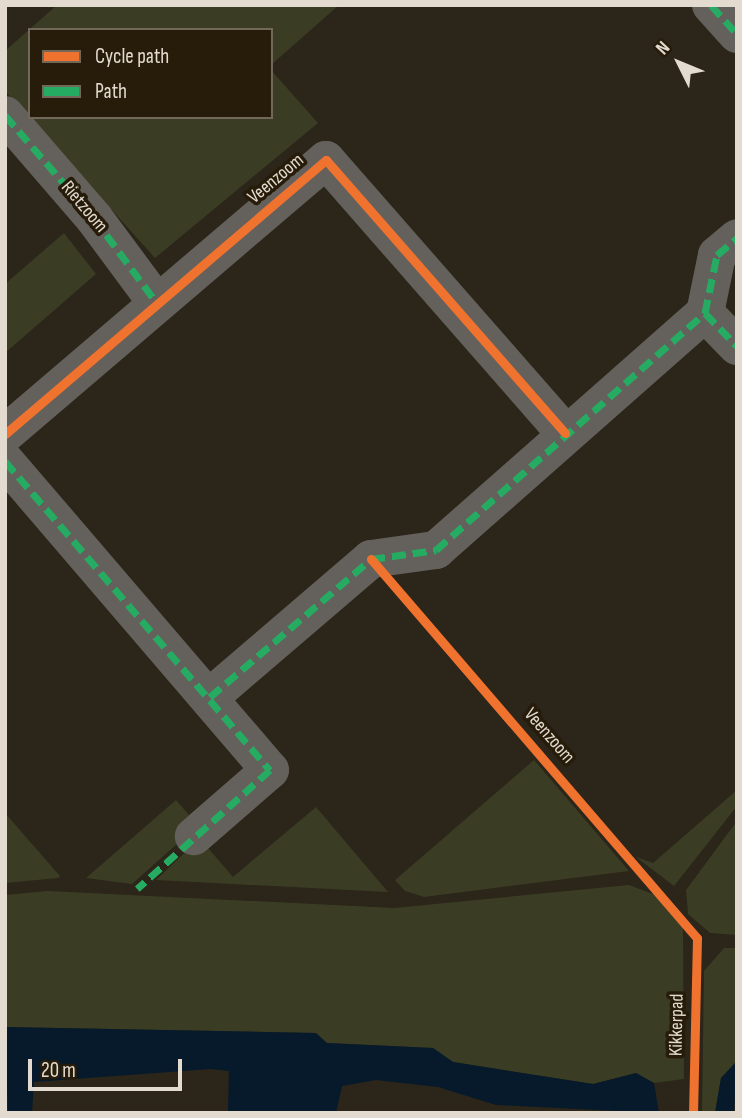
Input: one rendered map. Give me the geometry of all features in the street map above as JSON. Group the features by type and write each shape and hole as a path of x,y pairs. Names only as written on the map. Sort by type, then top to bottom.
{"street":[{"path":"711,5 737,34"},
{"name":"Rietzoom","path":"5,116 94,218 157,303"},
{"name":"Veenzoom","path":"5,434 326,160 565,433"},
{"path":"210,697 371,559 436,550 565,433 705,313 717,255 737,238"},
{"path":"705,313 737,346"},
{"path":"5,461 270,770 194,836"}],"green space":[{"path":"57,5 339,5 273,63 273,28 31,28"},
{"path":"28,31 28,117 5,91 5,51"},
{"path":"273,72 318,123 155,258 30,119 273,119"},
{"path":"64,233 96,274 5,353 5,284"},
{"path":"534,760 629,871 424,897 405,891 395,880"},
{"path":"737,790 737,806 674,886 636,857 653,863"},
{"path":"176,800 189,815 180,823 187,835 132,884 86,878"},
{"path":"316,807 388,892 156,880 195,843 208,848 233,877"},
{"path":"5,813 60,876 58,878 5,883"},
{"path":"737,821 737,935 710,933 688,914 686,890"},
{"path":"629,885 658,896 683,928 684,1079 654,1083 636,1073 593,1084 453,1062 433,1048 327,1043 315,1033 5,1027 5,895 48,891 394,908"},
{"path":"724,948 737,948 737,1061 721,1078 715,1113 702,1113 704,971"}],"water":[{"path":"5,1027 316,1033 327,1043 433,1048 453,1062 593,1084 636,1073 654,1083 659,1113 496,1105 438,1087 376,1080 342,1086 336,1113 228,1113 229,1071 210,1069 34,1082 32,1113 8,1113"},
{"path":"737,1061 734,1113 715,1113 721,1078"}],"marked path":[{"path":"711,5 737,34"},
{"path":"5,115 94,218 157,303"},
{"path":"210,697 371,559 436,550 705,313 717,255 737,238"},
{"path":"705,313 737,346"},
{"path":"5,461 270,770 137,889"}],"cycle path":[{"path":"5,434 326,160 565,433"},
{"name":"Kikkerpad","path":"371,559 697,938 693,1113"}]}
